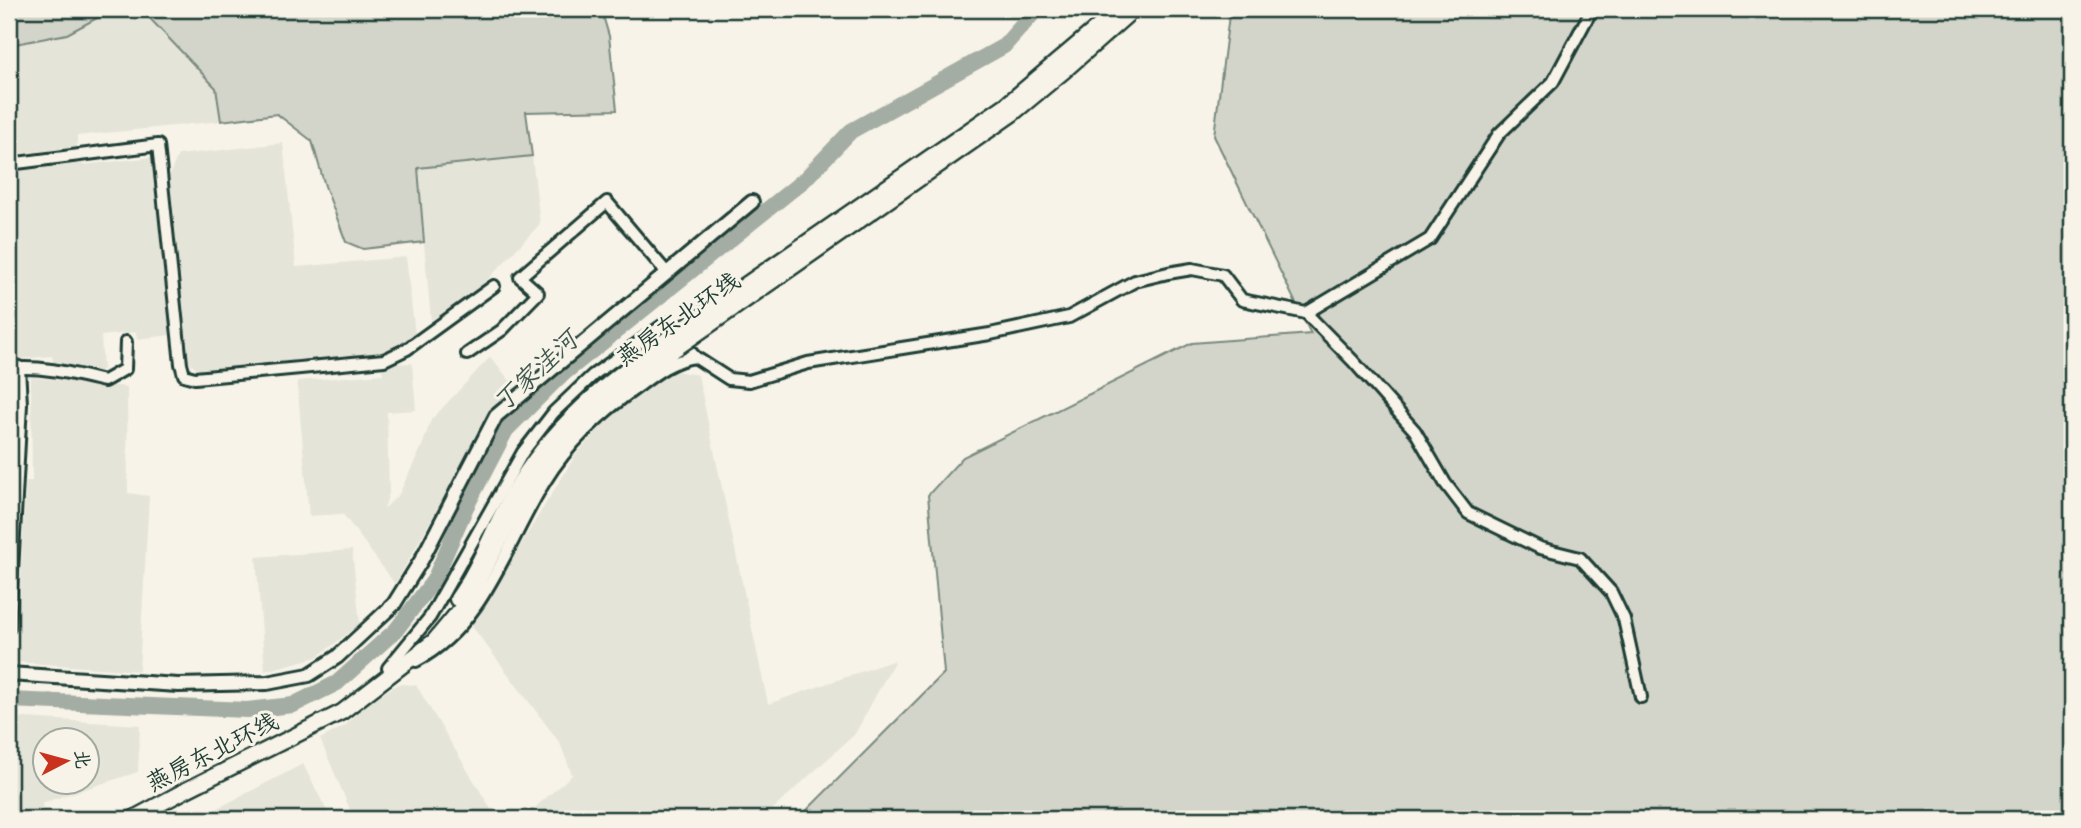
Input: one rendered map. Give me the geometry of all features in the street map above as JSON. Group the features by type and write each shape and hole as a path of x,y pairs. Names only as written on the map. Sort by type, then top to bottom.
{"main road":[{"name":"燕房东北环线","path":"132,819 342,712 394,669 434,641 468,600 521,501 543,467 566,438 618,389 674,342 1007,104 1118,9"},
{"name":"燕房东北环线","path":"674,342 1012,114 1134,9"}],"street":[{"path":"1306,313 1430,239 1499,134 1553,82 1592,9"},
{"path":"9,164 158,145 181,365 184,374 195,378 384,360 407,349 494,286"},
{"path":"467,355 502,330 538,293 520,276 607,202 667,273"},
{"path":"9,674 178,685 267,683 309,675 337,657 394,604 422,559 496,416 752,202"},
{"path":"394,669 430,617 523,453 554,412 593,375 666,323 695,357 729,379 749,381 808,363 990,334 1069,317 1135,281 1192,269 1223,275 1242,300 1306,313 1415,431 1445,483 1468,513 1540,548 1580,558 1609,590 1624,619 1641,697"},
{"path":"9,628 20,404 14,368 104,380 125,369 126,342"},
{"path":"394,669 427,655 456,631 487,589 546,479 573,444 631,391 673,363 695,357"}],"shaded area":[{"path":"9,9 114,9 67,34 10,45 9,73"},
{"path":"114,9 141,9 216,88 221,121 77,136 77,147 9,155 9,45 67,34"},
{"path":"141,9 601,9 609,36 617,110 526,112 532,156 418,168 424,242 363,249 346,242 312,141 277,114 221,121 216,88"},
{"path":"1233,9 2072,9 2072,819 798,819 944,673 928,495 963,457 1192,343 1311,334 1214,136 1229,15"},
{"path":"283,143 296,267 406,257 415,334 404,347 383,354 201,372 188,362 169,176 178,155"},
{"path":"532,156 540,224 476,292 431,320 417,168"},
{"path":"153,157 171,335 137,339 136,332 101,336 103,369 97,373 54,365 52,356 9,360 9,169 79,160 83,165"},
{"path":"490,357 517,389 491,414 395,584 343,514 309,516 297,381 383,374 381,364 412,363 416,410 387,412 389,493 384,509 399,494 431,420"},
{"path":"671,370 698,375 768,704 895,660 855,734 762,819 522,819 572,775 560,743 471,625 575,456 610,415"},
{"path":"31,377 127,387 128,493 149,496 139,671 16,662 26,481 32,481"},
{"path":"352,550 360,624 317,657 265,671 256,557"},
{"path":"398,684 416,685 497,819 354,819 320,739 345,726 365,705"},
{"path":"9,717 140,725 138,772 102,784 102,726 32,726 32,796 64,796 42,803 44,819 9,819"},
{"path":"303,764 331,819 197,819"}],"waterway":[{"name":"丁家洼河","path":"9,700 247,710 293,705 337,683 396,630 434,580 466,507 506,430 558,378 804,180 851,131 1004,46 1037,9"}]}
